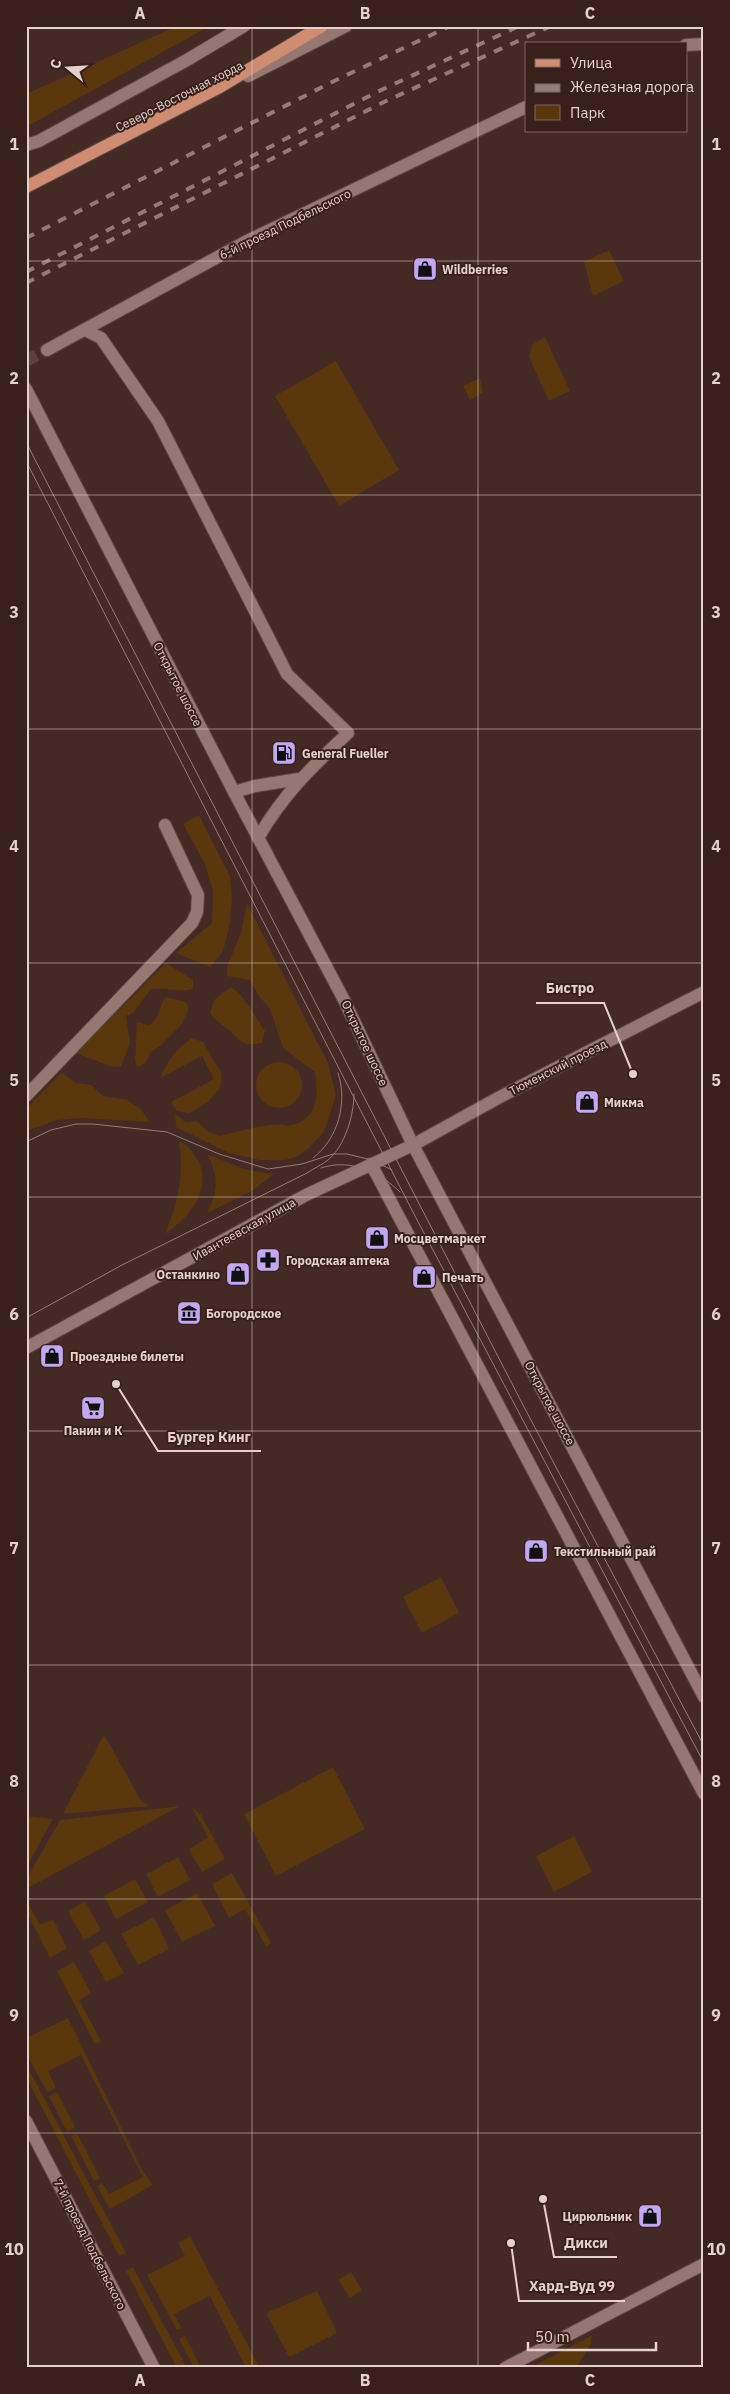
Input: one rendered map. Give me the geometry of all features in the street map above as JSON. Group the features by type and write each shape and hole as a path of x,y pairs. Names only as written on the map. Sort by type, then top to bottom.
{"main road":[{"name":"Северо-Восточная хорда","path":"26,187 218,88 322,26"}],"street":[{"path":"26,145 39,141 244,26"},
{"name":"Северо-Восточная хорда","path":"26,191 346,26"},
{"path":"688,45 704,44"},
{"name":"6-й проезд Подбельского","path":"47,350 247,241 525,107"},
{"path":"85,330 101,338 158,421 288,674 348,733 299,779 271,816 258,838"},
{"name":"Открытое шоссе","path":"26,389 234,792 344,1000 413,1145 704,1697"},
{"path":"234,792 255,786 299,779"},
{"path":"26,1096 192,922 197,912 198,895 165,825"},
{"name":"Тюменский проезд","path":"413,1145 498,1098 704,992"},
{"name":"Ивантеевская улица","path":"26,1348 306,1195 413,1145"},
{"path":"372,1164 704,1794"},
{"name":"7-й проезд Подбельского","path":"26,2121 154,2368"},
{"path":"505,2368 704,2264"}],"green space":[{"path":"177,26 210,26 26,127 26,94"},
{"path":"609,250 624,281 593,296 584,262"},
{"path":"545,337 570,391 549,401 529,357 532,345"},
{"path":"336,361 399,470 339,506 275,396"},
{"path":"480,378 483,393 470,400 463,386"},
{"path":"199,815 230,876 232,898 230,923 223,952 210,967 176,953 212,923 213,891 205,864 183,824"},
{"path":"247,903 328,1063 336,1095 324,1132 309,1148 298,1156 285,1160 259,1160 229,1153 176,1127 175,1114 186,1122 197,1121 206,1130 219,1136 277,1124 290,1126 301,1122 307,1117 315,1104 315,1072 283,1048 270,1009 259,996 250,980 227,976 227,966 241,933"},
{"path":"166,963 193,980 193,989 151,989 133,1013 126,1016 130,1043 121,1067 109,1066 76,1053"},
{"path":"231,987 245,1001 265,1031 262,1043 249,1044 241,1041 210,1013 214,1000"},
{"path":"166,997 186,1002 189,1009 181,1025 160,1046 151,1052 145,1063 137,1067 135,1060 137,1022 149,1025 156,1018"},
{"path":"192,1038 203,1042 222,1074 220,1088 207,1103 189,1113 177,1111 171,1102 214,1079 202,1056 160,1078 165,1066 173,1056"},
{"path":"279,1062 292,1066 298,1072 302,1085 298,1098 292,1104 279,1108 266,1104 260,1098 256,1085 260,1072 266,1066"},
{"path":"62,1072 76,1083 91,1085 103,1096 127,1100 141,1109 149,1122 82,1118 57,1120 26,1131 26,1109"},
{"path":"179,1142 191,1150 196,1157 203,1179 201,1190 191,1210 165,1234 179,1189 181,1166"},
{"path":"207,1154 244,1169 274,1174 252,1191 207,1213 216,1184 214,1170"},
{"path":"441,1577 459,1613 422,1633 403,1597"},
{"path":"104,1734 141,1801 150,1806 63,1814"},
{"path":"333,1767 365,1829 276,1876 244,1814"},
{"path":"180,1806 26,1889 26,1880 60,1820"},
{"path":"191,1806 201,1815 225,1859 202,1872 189,1849 208,1837"},
{"path":"26,1816 53,1819 26,1868"},
{"path":"574,1836 592,1872 554,1892 536,1856"},
{"path":"178,1857 190,1880 158,1897 146,1874"},
{"path":"232,1873 271,1943 266,1946 245,1909 229,1918 212,1884"},
{"path":"135,1879 148,1902 116,1919 104,1896"},
{"path":"197,1893 215,1926 182,1942 165,1910"},
{"path":"26,1899 40,1925 53,1919 67,1948 50,1958 26,1911"},
{"path":"85,1901 101,1930 84,1940 68,1911"},
{"path":"154,1917 169,1949 138,1965 121,1934"},
{"path":"106,1941 124,1973 106,1982 89,1951"},
{"path":"74,1962 91,1993 79,2000 101,2041 95,2044 57,1971"},
{"path":"68,2018 142,2170 153,2185 110,2209 97,2186 102,2183 109,2194 143,2177 81,2055 48,2071 56,2088 47,2092 26,2053 26,2038"},
{"path":"26,2064 126,2253 119,2256 26,2077"},
{"path":"57,2092 75,2127 67,2132 49,2096"},
{"path":"77,2133 100,2178 94,2181 71,2136"},
{"path":"190,2236 260,2368 246,2368 210,2296 174,2314 182,2328 177,2330 147,2275 185,2256 178,2243"},
{"path":"133,2267 187,2368 177,2368 126,2271"},
{"path":"351,2272 362,2290 350,2298 338,2280"},
{"path":"317,2291 337,2333 289,2357 266,2313"},
{"path":"185,2335 201,2368 194,2368 179,2339"},
{"path":"592,2335 591,2344 576,2368 530,2368"}],"tunnel":[{"path":"26,361 47,350"}],"tram line":[{"path":"26,442 523,1405 704,1746"},
{"path":"26,461 415,1216 704,1763"},
{"path":"313,1158 329,1141 339,1120 342,1096 338,1073"},
{"path":"26,1318 122,1265 326,1162 344,1139 350,1120 354,1094"},
{"path":"26,1142 51,1130 76,1124 93,1124 167,1132 219,1154 268,1169 302,1164 333,1154 347,1154 372,1160 392,1170"},
{"path":"321,1168 343,1165 364,1169 383,1178 400,1192"}],"railway":[{"path":"26,238 332,82 450,26"},
{"path":"26,272 377,92 519,26"},
{"path":"26,283 386,101 551,26"}],"place":[{"name":"Wildberries","path":"425,269"},
{"name":"General Fueller","path":"284,753"},
{"name":"Бистро","path":"633,1074"},
{"name":"Микма","path":"587,1102"},
{"name":"Мосцветмаркет","path":"377,1238"},
{"name":"Городская аптека","path":"268,1260"},
{"name":"Останкино","path":"238,1274"},
{"name":"Печать","path":"424,1277"},
{"name":"Богородское","path":"189,1313"},
{"name":"Проездные билеты","path":"52,1356"},
{"name":"Бургер Кинг","path":"116,1384"},
{"name":"Панин и К","path":"93,1408"},
{"name":"Текстильный рай","path":"536,1551"},
{"name":"Дикси","path":"543,2199"},
{"name":"Цирюльник","path":"650,2216"},
{"name":"Хард-Вуд 99","path":"511,2243"}]}
